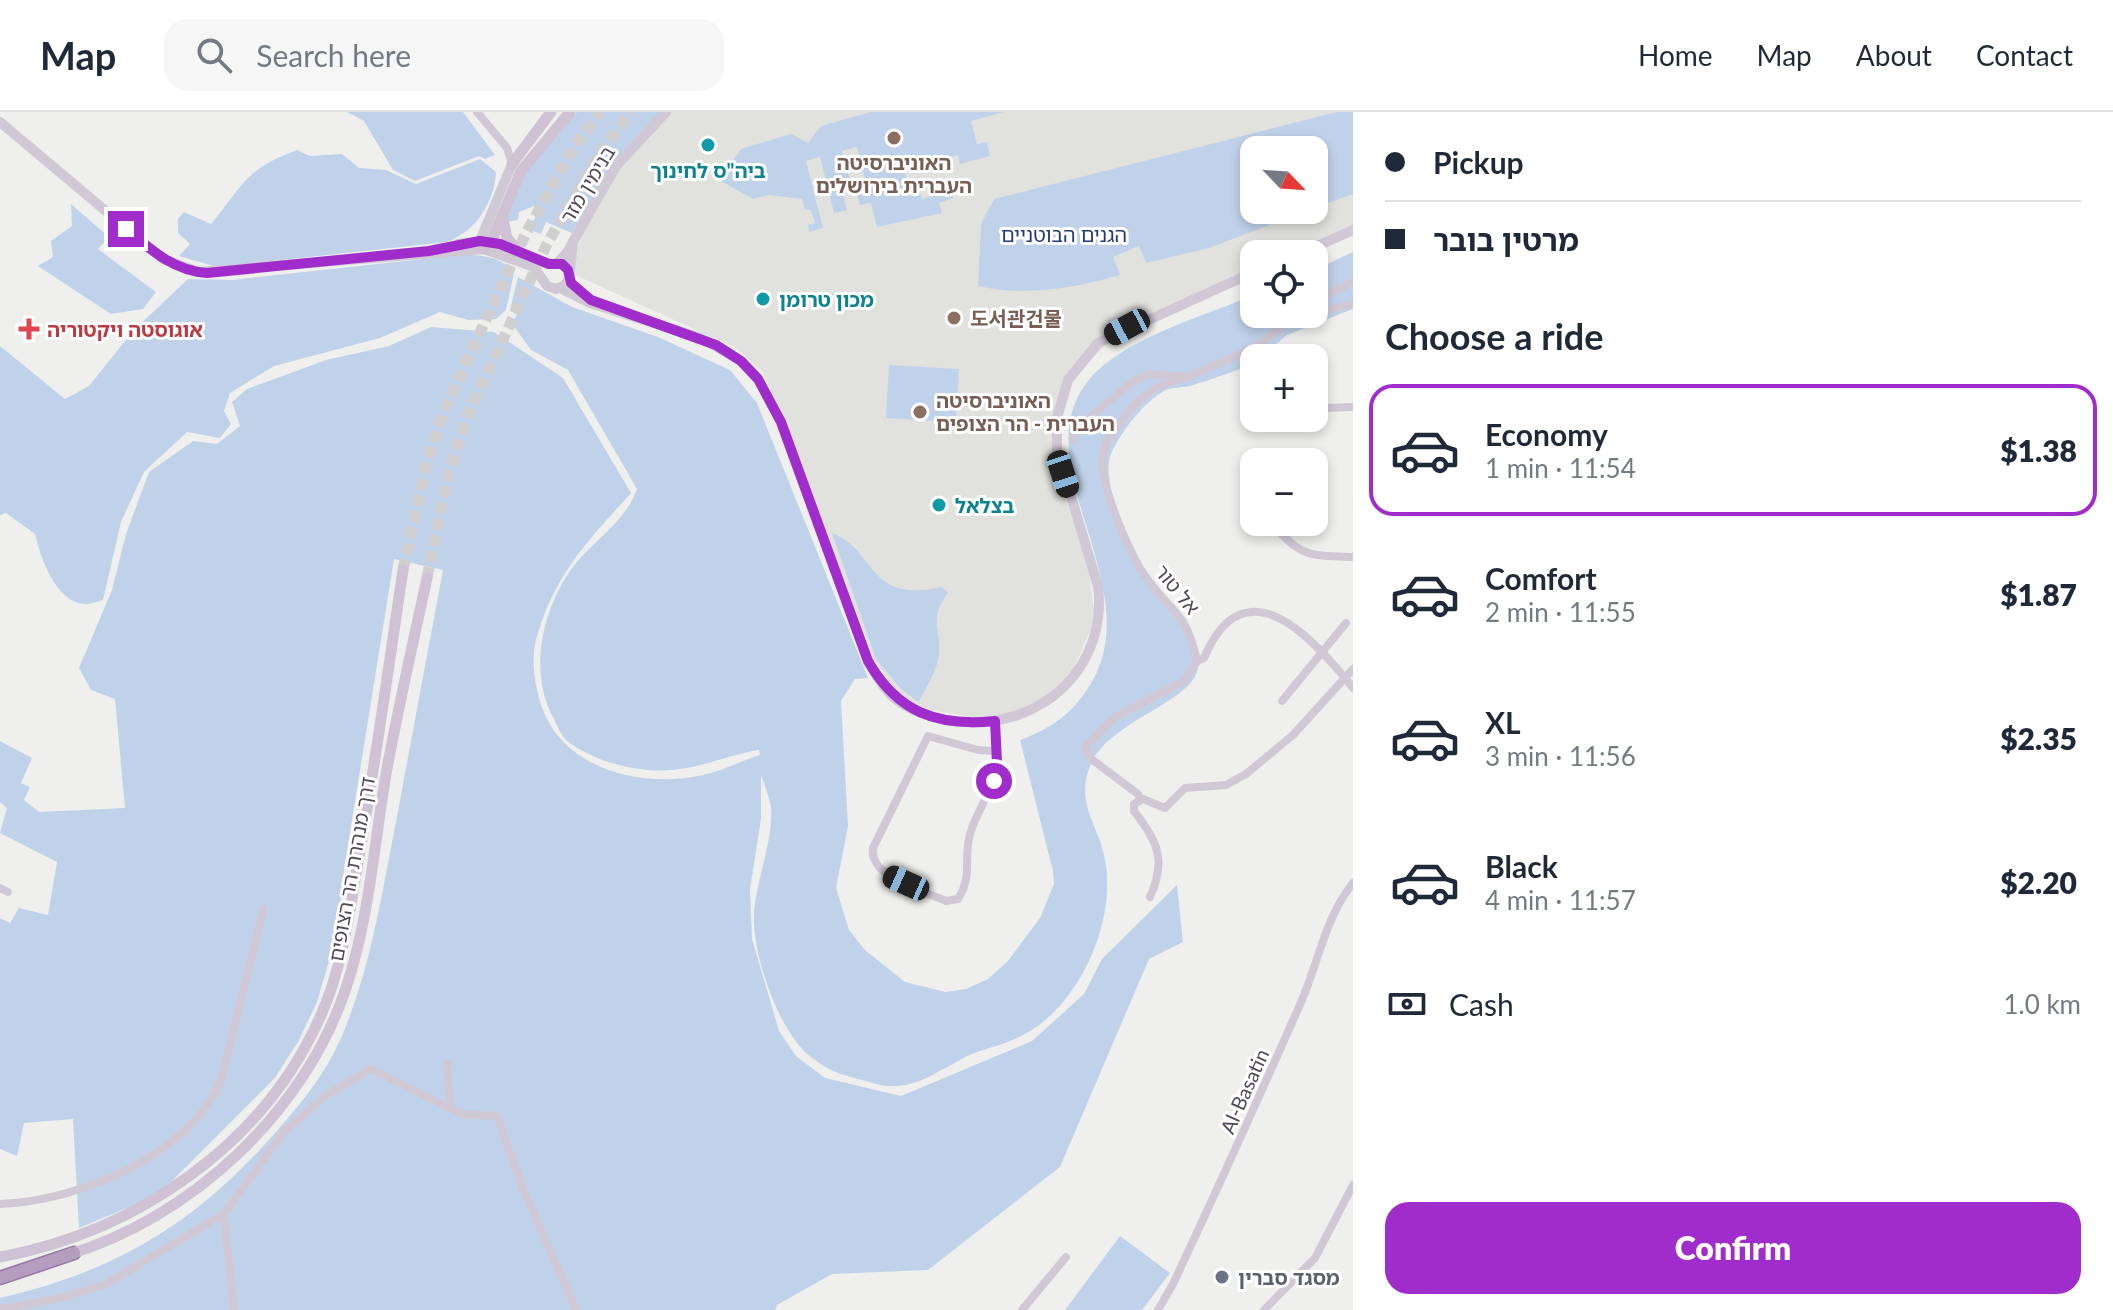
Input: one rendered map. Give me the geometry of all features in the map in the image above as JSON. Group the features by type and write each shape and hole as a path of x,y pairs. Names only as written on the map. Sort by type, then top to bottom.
{"highway":[{"path":"0,1278 74,1253"}],"main road":[{"path":"512,164 551,112"},
{"path":"485,244 521,171 570,112"},
{"path":"502,210 505,234 519,252"},
{"name":"דרך מנהרת הר הצופים","path":"0,1257 70,1240 157,1199 185,1180 239,1132 298,1057 327,1001 345,940 403,570"},
{"name":"דרך מנהרת הר הצופים","path":"0,1271 74,1253 165,1211 230,1160 283,1103 332,1024 358,942 387,771 427,578"}],"street":[{"path":"477,112 511,154 512,164 488,219 485,244"},
{"name":"בנימין מזר","path":"543,274 573,242 616,166 666,112"},
{"path":"0,122 147,247 182,269 217,272 485,244 543,274 547,286 701,338 730,353 752,371 781,422 868,661 887,691 911,708 931,716 967,722 995,721 1024,715 1057,695 1080,667 1097,627 1100,608 1095,571 1057,450 1057,418 1068,380 1098,343 1240,278"},
{"path":"498,140 515,146 532,135"},
{"path":"463,243 488,219"},
{"path":"1328,241 1353,230"},
{"name":"בנימין מזר","path":"568,274 573,242"},
{"path":"429,251 463,243 485,244 554,263 568,274 582,294 603,306"},
{"path":"560,288 568,274"},
{"path":"1328,294 1353,282"},
{"path":"1328,310 1353,304"},
{"name":"אל טור","path":"1197,661 1192,634 1182,617 1138,565 1103,470 1103,454 1108,440 1133,403 1151,390 1253,349 1281,328"},
{"path":"1073,439 1074,431 1132,382 1150,374 1187,377"},
{"path":"1328,408 1353,407"},
{"path":"1284,536 1299,552 1313,556 1353,557"},
{"path":"1353,669 1346,678 1293,735 1246,774 1226,785 1185,788 1165,808 1140,799 1138,794 1090,758 1085,747 1115,717 1184,681 1197,661 1204,658 1216,634 1247,613 1280,616 1323,650 1346,678 1353,688"},
{"path":"1282,701 1299,685 1346,623"},
{"path":"995,721 996,751 994,781 969,839 969,877 958,899 946,901 879,868 872,855 873,848 928,736 978,750 996,751"},
{"path":"1140,799 1134,804 1134,811 1155,837 1158,879 1150,897"},
{"name":"Al-Basatin","path":"1158,1310 1173,1284 1306,991 1330,917 1353,883"},
{"path":"0,1204 40,1199 109,1180 135,1166 198,1117 221,1080 263,909"},
{"path":"447,1064 450,1108"},
{"path":"0,1309 48,1301 104,1285 224,1214 283,1133 325,1096 371,1069 462,1114 497,1116 522,1186 576,1310"},
{"path":"1264,1310 1315,1258 1353,1185"},
{"path":"224,1214 234,1310"},
{"path":"1022,1310 1066,1257"}],"shaded area":[{"name":"האוניברסיטה העברית - הר הצופים","path":"670,112 1353,112 1353,225 1325,240 1240,240 1240,282 1105,345 1074,378 1062,401 1052,435 1052,457 1088,566 1094,610 1090,631 1073,670 1045,699 1010,713 980,718 935,711 908,702 875,661 763,372 736,348 573,274 572,258 594,208 618,167"}],"green space":[{"path":"347,112 463,112 495,155 485,159 479,156 415,181 393,170 364,121"},
{"path":"577,112 660,112 615,161 572,233 546,222 541,234 523,227 535,219 534,206 519,212 518,220 507,222 510,206 523,176"},
{"path":"871,112 1004,112 971,121 977,144 987,142 990,156 960,164 958,155 904,169 910,191 919,189 922,199 952,191 953,198 939,203 942,213 877,227 871,203 860,205 855,186 866,183 857,147 842,151 851,184 841,187 847,210 834,213 820,157 806,161 823,228 809,232 808,225 815,223 811,210 805,209 802,199 769,195 753,199 714,177 720,164 730,165 741,149 791,134 808,143 821,126"},
{"name":"הגנים הבוטניים","path":"1337,112 1353,112 1353,194 1328,203 1328,136 1242,136"},
{"name":"הגנים הבוטניים","path":"1240,137 1240,224 1272,224 1209,248 1146,263 1139,246 1113,257 1120,275 1049,290 1013,291 978,286 981,224 994,199"},
{"path":"297,150 310,156 342,154 359,168 386,170 416,184 480,159 496,172 495,183 487,205 475,223 447,242 217,267 179,256 190,244 178,233 178,219 184,212 211,224 255,171"},
{"path":"71,204 109,237 98,249 156,292 143,309 111,314 38,266 53,257 51,241 72,226"},
{"path":"1353,252 1353,309 1328,319 1328,264"},
{"path":"459,255 496,259 509,267 514,273 506,310 496,319 469,320 440,312 380,338 274,366 230,393 224,411 231,424 220,438 187,432 144,472 121,522 103,600 84,604 65,595 45,566 35,534 6,513 0,515 0,346 65,399 89,386 134,330 188,279 232,280"},
{"path":"518,277 572,307 658,337 730,370 757,403 868,678 855,679 841,701 848,826 836,888 849,930 865,950 905,982 945,992 966,989 988,979 1008,961 1040,918 1054,884 1020,740 1051,725 1076,704 1090,685 1105,646 1106,605 1074,481 1068,442 1074,405 1096,372 1111,359 1171,328 1240,301 1240,328 1305,328 1287,335 1276,344 1240,344 1240,369 1158,395 1134,418 1111,454 1110,482 1127,541 1149,586 1189,633 1198,655 1198,668 1193,680 1182,691 1115,736 1091,764 1085,796 1101,844 1107,896 1093,951 1081,977 1065,1000 1025,1034 905,1085 882,1085 846,1076 812,1058 800,1046 778,1012 757,948 754,912 771,821 770,804 761,775 761,819 750,889 752,939 779,1031 796,1056 825,1078 901,1096 1032,1041 1084,994 1102,959 1177,885 1183,942 1149,959 1060,1167 928,1270 832,1274 777,1305 775,1310 0,1310 0,1298 81,1273 118,1258 152,1239 184,1218 245,1165 294,1111 328,1064 351,1013 367,961 443,570 394,559 343,876 337,934 317,1002 299,1040 275,1078 158,1195 79,1228 73,1119 24,1123 17,1156 0,1149 0,918 10,923 19,908 48,915 57,862 0,833 7,808 0,802 0,741 32,758 21,783 30,787 24,800 39,812 125,808 115,699 91,690 79,668 112,590 126,534 149,472 193,441 217,444 240,426 232,402 247,389 326,360 389,346 431,327 494,332 563,378 631,493 576,557 546,611 534,651 541,704 551,726 566,744 585,759 630,776 679,779 703,775 760,755 759,750 673,770 621,765 592,755 566,740 546,702 540,665 545,626 551,608 568,574 624,513 637,489 568,370 531,350 513,325 517,313 510,310"},
{"path":"889,365 959,369 956,422 886,418"},
{"path":"832,533 847,541 886,582 899,588 917,590 942,587 948,593 938,609 938,660 918,702 901,689 876,659"},
{"path":"1120,1236 1170,1273 1142,1310 1065,1310"}],"tunnel":[{"path":"403,570 426,465 446,406 526,233 574,147 600,112"},
{"path":"427,578 449,471 468,415 547,244 589,170 630,112"}],"place":[{"name":"האוניברסיטה העברית בירושלים","path":"894,138"},
{"name":"ביה\"ס לחינוך","path":"708,145"},
{"name":"מכון טרומן","path":"763,299"},
{"name":"도서관건물","path":"954,318"},
{"name":"אוגוסטה ויקטוריה","path":"29,329"},
{"name":"האוניברסיטה העברית - הר הצופים","path":"920,412"},
{"name":"בצלאל","path":"939,505"},
{"name":"מסגד סברין","path":"1222,1277"}],"route":[{"path":"126,229 163,259 182,269 207,273 491,242 549,264 562,264 568,270 575,288 603,306 701,338 730,353 758,379 781,422 868,661 880,682 900,702 921,713 951,721 995,721 997,771 994,781"}]}
